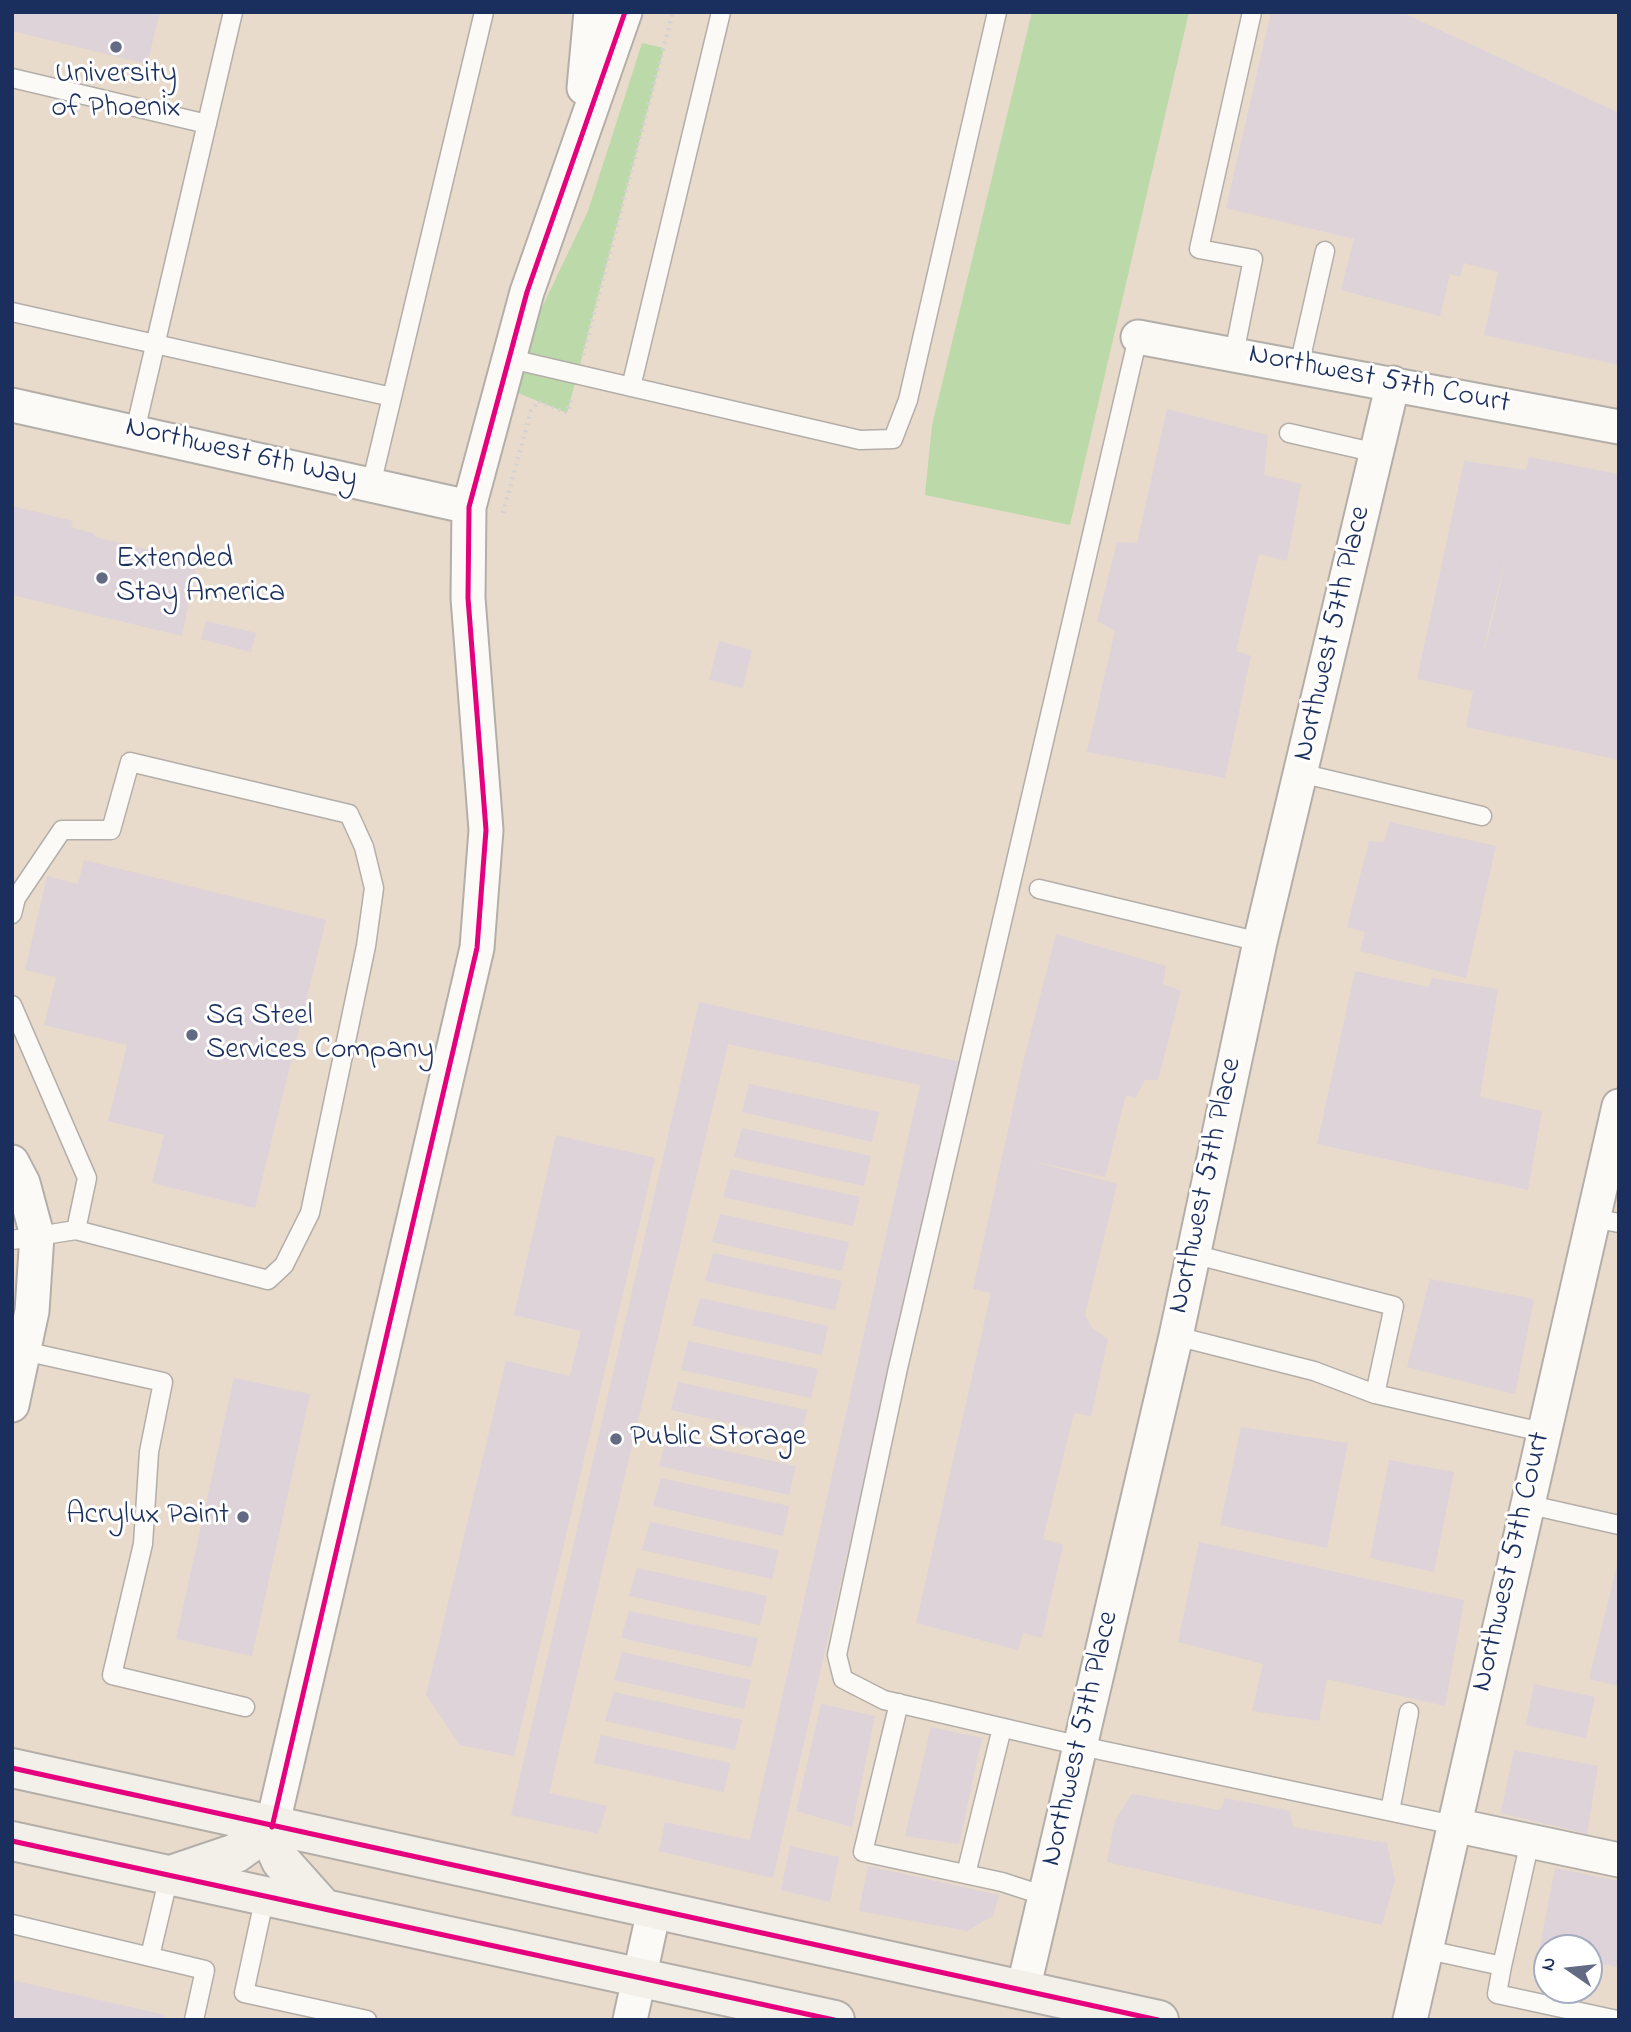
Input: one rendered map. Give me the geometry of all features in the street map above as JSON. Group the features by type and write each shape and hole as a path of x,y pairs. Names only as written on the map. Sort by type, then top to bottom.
{"main road":[{"path":"12,1768 1159,2020"},
{"path":"182,1878 236,1853 272,1827"},
{"path":"272,1827 275,1848 281,1861 323,1909"},
{"path":"12,1841 835,2020"}],"street":[{"path":"576,153 591,12"},
{"path":"272,1827 477,948 486,831 468,598 469,507 527,292 625,12"},
{"name":"Northwest 57th Court","path":"1138,337 1619,427"},
{"name":"Northwest 57th Place","path":"1023,1990 1176,1336 1260,942 1393,383"},
{"name":"Northwest 6th Way","path":"12,405 469,507"},
{"name":"Northwest 57th Court","path":"1410,2020 1428,1950 1542,1432 1605,1220 1619,1106"},
{"path":"12,1162 23,1183 32,1311 12,1405"},
{"path":"1454,1825 1619,1860"},
{"path":"629,2020 654,1910"}],"lane":[{"path":"135,431 233,12"},
{"path":"371,485 484,12"},
{"path":"631,387 721,12"},
{"path":"511,359 860,440 893,439 908,400 997,12"},
{"path":"1234,354 1253,259 1199,249 1252,12"},
{"path":"12,78 207,124"},
{"path":"1299,366 1325,251"},
{"path":"12,312 392,397"},
{"path":"1138,337 898,1368 837,1655 843,1679 860,1690 899,1703 1081,1746 1454,1825"},
{"path":"1289,433 1377,453"},
{"path":"12,914 16,898 62,830 111,830 130,762 349,814 365,847 374,888 366,946 310,1213 284,1265 268,1280 76,1230 25,1237"},
{"path":"1300,773 1482,816"},
{"path":"1039,889 1260,942"},
{"path":"12,1004 87,1178 76,1230"},
{"path":"1193,1254 1394,1306 1375,1394"},
{"path":"1176,1336 1314,1371 1375,1394 1542,1432"},
{"path":"24,1351 163,1382 149,1452 143,1544 112,1675 245,1707"},
{"path":"1526,1504 1619,1525"},
{"path":"899,1703 863,1852 966,1874 1045,1896"},
{"path":"1390,1811 1409,1712"},
{"path":"966,1874 1002,1728"},
{"path":"1530,1841 1497,1994 1617,2020"},
{"path":"150,1956 182,1878"},
{"path":"265,1896 244,1993 367,2020"},
{"path":"12,1924 205,1970 194,2020"},
{"path":"1428,1950 1502,1966"}],"green space":[{"path":"1032,12 1189,12 1070,525 925,495 932,425"},
{"path":"642,43 664,48 567,413 513,391 525,343 588,211"}],"building":[{"name":"University of Phoenix","path":"12,12 160,12 147,64 12,31"},
{"path":"1271,12 1401,12 1619,113 1619,365 1484,335 1498,272 1464,263 1460,277 1450,274 1440,316 1341,290 1354,239 1226,208"},
{"path":"1167,409 1268,435 1264,475 1301,484 1287,561 1259,554 1236,651 1251,656 1225,778 1087,752 1115,631 1097,621 1117,542 1137,543"},
{"path":"1529,457 1619,474 1619,760 1466,727 1473,691 1417,679 1464,461 1526,470","holes":["1508,547 1495,608 1484,648"]},
{"name":"Extended Stay America","path":"12,506 73,521 71,527 95,534 95,537 197,561 182,636 12,595"},
{"path":"206,621 256,633 251,652 201,639"},
{"path":"719,641 752,650 743,688 709,680"},
{"path":"1390,822 1496,846 1466,978 1360,951 1365,932 1347,927 1369,841 1384,842"},
{"name":"SG Steel Services Company","path":"84,860 326,920 255,1208 152,1183 164,1135 108,1121 127,1045 44,1025 56,977 25,970 47,876 78,884"},
{"path":"1056,934 1166,966 1163,984 1181,991 1158,1080 1145,1080 1135,1098 1126,1095 1105,1177 1028,1160 1117,1184 1085,1315 1092,1328 1108,1339 1091,1416 1074,1413 1043,1539 1063,1545 1042,1638 1023,1633 1018,1650 916,1623 991,1293 973,1289 1021,1071"},
{"path":"1355,971 1428,987 1432,978 1498,989 1480,1097 1542,1111 1528,1190 1317,1144"},
{"name":"Public Storage","path":"699,1002 960,1062 773,1878 659,1851 665,1822 750,1840 920,1085 728,1044 549,1793 607,1806 598,1834 511,1815"},
{"path":"749,1084 879,1112 872,1142 742,1112"},
{"path":"742,1128 871,1156 864,1186 734,1157"},
{"path":"556,1135 655,1158 514,1756 460,1745 426,1695 506,1361 570,1376 581,1331 514,1315"},
{"path":"731,1169 860,1197 853,1226 723,1197"},
{"path":"720,1214 849,1242 842,1271 712,1242"},
{"path":"713,1253 842,1281 835,1310 705,1281"},
{"path":"1430,1279 1534,1299 1515,1394 1407,1367"},
{"path":"700,1298 828,1326 822,1355 692,1326"},
{"path":"688,1341 818,1369 811,1398 681,1370"},
{"name":"Acrylux Paint","path":"234,1378 310,1394 252,1656 176,1639"},
{"path":"678,1382 807,1410 801,1439 671,1410"},
{"path":"1241,1427 1348,1443 1327,1548 1220,1525"},
{"path":"666,1438 796,1466 789,1495 659,1466"},
{"path":"1389,1460 1454,1472 1434,1572 1370,1558"},
{"path":"661,1478 789,1506 783,1536 653,1506"},
{"path":"650,1522 779,1550 772,1579 642,1550"},
{"path":"1199,1542 1464,1600 1445,1706 1327,1679 1319,1721 1252,1711 1263,1664 1178,1642"},
{"path":"1619,1561 1619,1686 1589,1679"},
{"path":"637,1568 767,1596 760,1625 629,1596"},
{"path":"629,1611 758,1638 751,1667 621,1638"},
{"path":"622,1652 751,1680 744,1709 614,1680"},
{"path":"1534,1684 1595,1697 1586,1738 1526,1725"},
{"path":"614,1692 742,1720 735,1750 605,1721"},
{"path":"821,1704 875,1716 852,1827 796,1811"},
{"path":"931,1727 982,1738 959,1844 905,1836"},
{"path":"601,1735 730,1763 724,1792 594,1763"},
{"path":"1514,1750 1598,1766 1587,1834 1501,1813"},
{"path":"1132,1794 1220,1810 1225,1798 1290,1811 1293,1827 1387,1843 1395,1880 1382,1925 1107,1862 1115,1820"},
{"path":"790,1846 839,1857 830,1902 781,1890"},
{"path":"868,1866 999,1895 993,1916 967,1931 859,1911"},
{"path":"1555,1868 1619,1881 1619,1967 1603,1964 1603,1934 1542,1934"},
{"path":"12,1980 165,2015 164,2020 12,2020"}],"transit line":[{"path":"272,1827 477,948 486,830 468,598 469,507 527,292 625,12"},
{"path":"12,1768 1158,2020"},
{"path":"12,1841 834,2020"}],"place":[{"name":"University of Phoenix","path":"116,47"},
{"name":"Extended Stay America","path":"102,578"},
{"name":"SG Steel Services Company","path":"192,1035"},
{"name":"Public Storage","path":"616,1439"},
{"name":"Acrylux Paint","path":"243,1517"}]}
